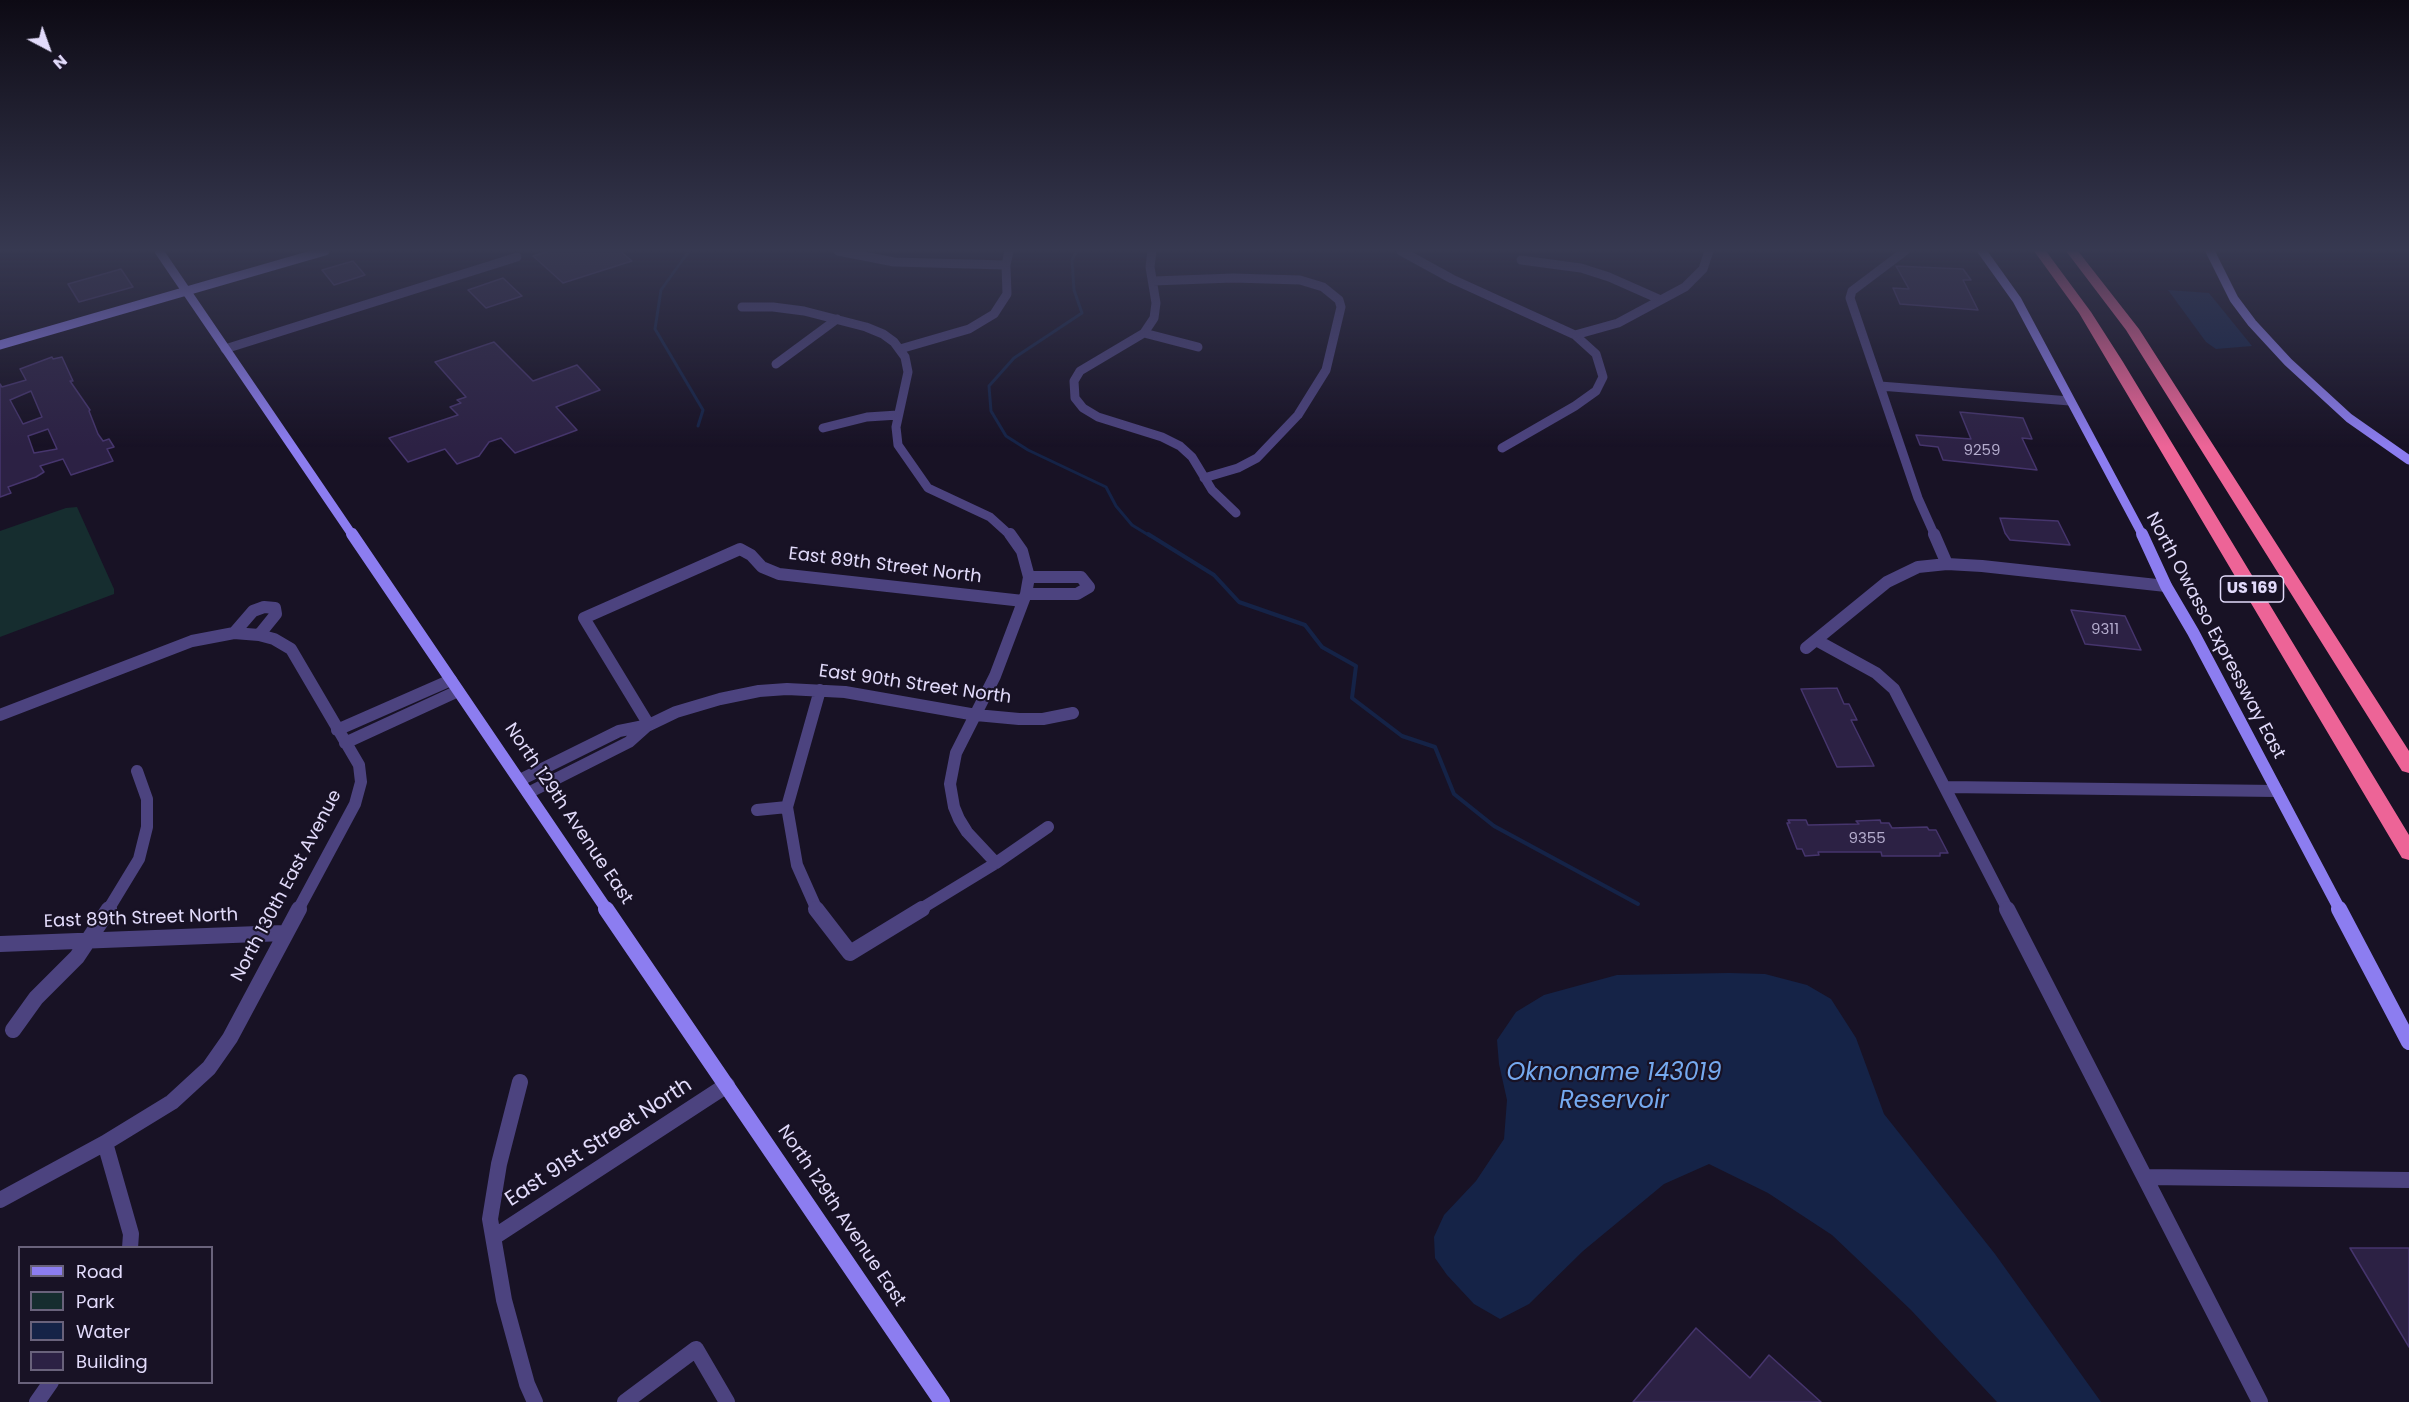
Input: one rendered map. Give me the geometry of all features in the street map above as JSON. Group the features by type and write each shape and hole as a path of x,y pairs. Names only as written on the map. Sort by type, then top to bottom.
{"highway":[{"name":"US 169","path":"2088,316 2409,852"},
{"name":"US 169","path":"2122,316 2409,766"}],"main road":[{"path":"0,345 98,316"},
{"name":"North 129th Avenue East","path":"203,316 942,1402"},
{"name":"North Owasso Expressway East","path":"2026,316 2166,586 2409,1042"},
{"path":"2249,316 2288,362 2349,418 2409,460"}],"street":[{"path":"225,349 328,316"},
{"path":"825,316 877,330 900,349 907,363 908,372 898,415 895,437 898,445 922,482 939,494 977,509 1001,525 1022,550 1029,577 1024,598 995,676 956,753 951,770 951,796 959,819 996,863"},
{"path":"900,349 969,329 990,316"},
{"path":"1153,316 1144,333 1080,371 1073,387 1075,398 1098,417 1173,442 1192,457 1218,497 1236,513"},
{"path":"1204,478 1238,468 1257,458 1298,415 1326,370 1339,316"},
{"path":"1502,448 1588,398 1602,381 1601,367 1596,354 1575,335 1534,316"},
{"path":"1575,335 1618,323 1630,316"},
{"path":"1856,316 1918,498 1947,564"},
{"path":"776,364 837,319"},
{"path":"1144,333 1198,347"},
{"path":"1880,386 2070,401"},
{"path":"823,428 858,418 898,415"},
{"name":"East 89th Street North","path":"649,724 584,618 740,549 751,555 762,567 779,574 1024,598"},
{"path":"2166,586 1947,564 1918,567 1887,582 1811,644 1876,673 1894,689 2260,1402"},
{"path":"1024,598 1077,594 1089,587 1081,578 1029,577"},
{"name":"North 130th East Avenue","path":"0,716 170,648 213,636 247,634 273,639 291,649 359,765 361,782 355,804 284,933 230,1038 209,1068 172,1102 105,1143"},
{"path":"341,736 455,685"},
{"path":"820,690 787,807 797,865 814,906 850,953 996,863 1048,827"},
{"name":"East 90th Street North","path":"520,780 619,731 649,724 676,712 759,691 820,690 898,699 976,715 1019,719 1043,719 1073,713"},
{"name":"East 90th Street North","path":"528,793 629,742 649,724"},
{"path":"13,1030 36,998 77,957 120,893 139,859 147,827 147,799 137,771"},
{"path":"1946,788 2277,791"},
{"path":"757,810 787,807"},
{"name":"East 89th Street North","path":"0,944 284,933"},
{"path":"520,1082 507,1128 493,1192 490,1219 504,1300 527,1384 535,1402"},
{"name":"East 91st Street North","path":"494,1237 727,1085"},
{"path":"0,1200 105,1143 131,1234 130,1246"},
{"path":"2145,1177 2409,1180"},
{"path":"625,1402 696,1348 727,1402"},
{"path":"37,1402 50,1384"}],"green space":[{"path":"77,507 114,589 114,594 0,637 0,531 66,508"}],"water":[{"path":"2187,316 2228,316 2252,346 2216,349 2206,342"},
{"name":"Oknoname 143019 Reservoir","path":"1765,974 1807,985 1831,999 1856,1038 1884,1114 1995,1254 2101,1402 1997,1402 1911,1310 1832,1235 1768,1193 1709,1164 1664,1184 1583,1251 1529,1304 1500,1319 1474,1304 1447,1275 1435,1258 1434,1237 1444,1215 1476,1181 1504,1139 1507,1100 1499,1064 1497,1040 1516,1012 1544,995 1617,975"}],"building":[{"path":"494,342 533,381 577,365 600,390 556,407 577,430 515,453 501,438 489,442 479,456 457,464 445,449 408,462 389,438 458,415 450,407 461,403 457,400 466,397 435,362"},
{"path":"52,357 53,359 62,357 73,381 70,381 90,410 98,434 103,441 109,439 114,447 107,449 113,461 71,475 63,459 40,466 44,472 8,487 11,493 0,497 0,384 2,387 26,380 20,369","holes":["31,391 42,417 23,424 10,400","48,429 57,449 34,453 28,436"]},
{"path":"1960,412 2023,418 2032,439 2022,438 2037,470 1943,460 1938,447 1920,445 1916,435 1971,439"},
{"path":"2000,518 2058,521 2070,545 2010,540"},
{"path":"2071,610 2125,616 2141,650 2085,644"},
{"path":"1837,688 1844,704 1849,704 1857,720 1851,720 1874,766 1837,767 1801,689"},
{"path":"1788,820 1806,820 1808,825 1859,824 1856,821 1880,820 1881,823 1889,823 1892,828 1927,827 1929,830 1936,830 1948,853 1940,853 1940,856 1882,856 1881,852 1818,852 1819,855 1805,856 1802,849 1797,849 1787,823 1790,823"},
{"path":"2350,1248 2409,1248 2409,1347"},
{"path":"1696,1328 1750,1378 1769,1355 1821,1402 1633,1402"}],"waterway":[{"path":"657,316 655,329 703,410 698,426"},
{"path":"1077,316 1014,358 989,386 991,411 1006,436 1028,450 1106,487 1116,506 1132,525 1150,536"},
{"path":"1148,534 1214,575 1239,602 1305,625 1322,647 1356,666 1352,698 1402,736 1435,747 1454,794 1494,826 1638,904"}]}
